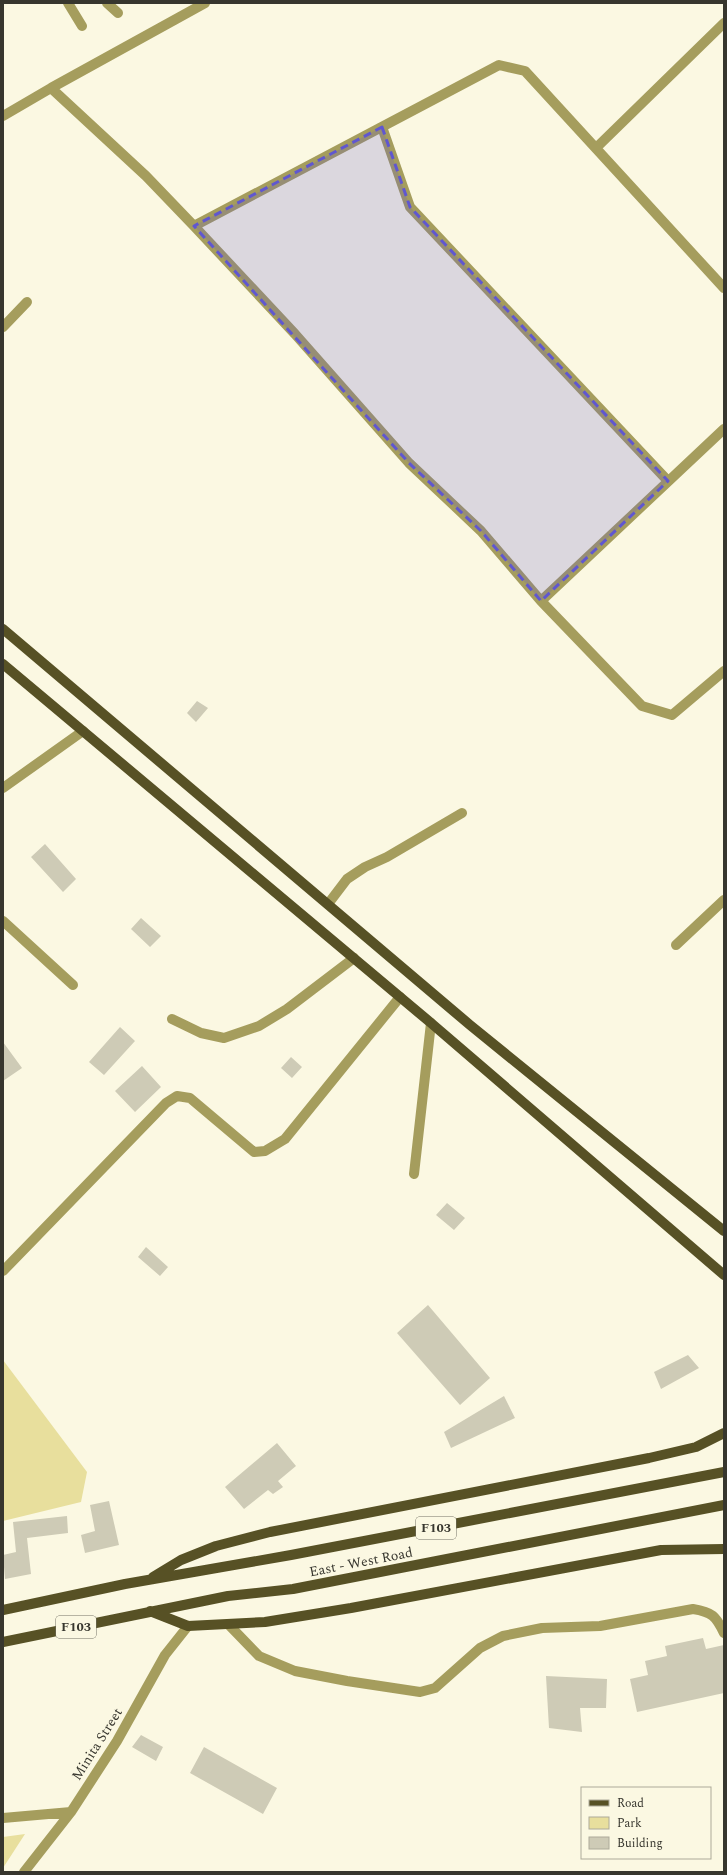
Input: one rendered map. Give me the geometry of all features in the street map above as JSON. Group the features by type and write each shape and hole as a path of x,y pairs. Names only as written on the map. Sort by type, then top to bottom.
{"main road":[{"path":"3,629 476,1030 724,1230"},
{"path":"3,664 431,1023 724,1275"},
{"path":"148,1580 181,1560 216,1546 270,1532 649,1458 696,1447 724,1433"},
{"name":"East - West Road","path":"3,1610 148,1580 292,1555 724,1472"},
{"name":"East - West Road","path":"3,1642 228,1596 293,1589 724,1505"},
{"path":"150,1611 188,1626 265,1622 351,1608 661,1550 724,1549"}],"street":[{"path":"68,3 82,26"},
{"path":"107,3 118,13"},
{"path":"3,116 205,3"},
{"path":"596,148 724,23"},
{"path":"194,226 499,65 525,71 724,288"},
{"path":"51,88 146,176 194,226 295,334 409,463 481,531 542,601 642,706 672,716 724,671"},
{"path":"382,127 410,207 668,481"},
{"path":"3,327 27,302"},
{"path":"542,601 724,429"},
{"path":"3,788 83,731"},
{"path":"328,904 347,879 365,867 387,857 462,813"},
{"path":"676,945 724,900"},
{"path":"3,921 73,984"},
{"path":"172,1020 201,1033 224,1038 252,1028 287,1009 354,958"},
{"path":"3,1271 166,1103 177,1096 190,1098 254,1152 265,1151 285,1139 400,997"},
{"path":"414,1174 431,1023"},
{"path":"229,1625 259,1656 295,1671 347,1681 420,1692 435,1688 480,1648 503,1636 542,1628 600,1626 693,1609 707,1612 718,1619 724,1633"},
{"name":"Minita Street","path":"24,1872 71,1812 117,1741 165,1655 188,1626"},
{"path":"3,1818 71,1812"}],"highlighted area":[{"path":"382,127 410,207 668,481 541,601 481,531 409,463 194,226"}],"green space":[{"path":"3,1360 87,1472 81,1502 3,1521"},
{"path":"25,1834 3,1868 3,1837"}],"building":[{"path":"197,701 208,708 196,722 187,713"},
{"path":"45,844 76,879 63,892 31,857"},
{"path":"141,918 161,936 150,947 131,929"},
{"path":"120,1027 135,1041 104,1075 89,1062"},
{"path":"3,1042 22,1068 3,1081"},
{"path":"291,1057 302,1067 292,1078 281,1068"},
{"path":"142,1066 161,1087 135,1112 115,1091"},
{"path":"447,1203 465,1218 454,1230 436,1215"},
{"path":"146,1247 168,1267 160,1276 138,1257"},
{"path":"428,1305 490,1378 460,1405 397,1333"},
{"path":"688,1355 699,1368 661,1389 654,1372"},
{"path":"504,1396 515,1418 451,1448 444,1432"},
{"path":"277,1443 296,1466 278,1481 283,1487 273,1494 268,1490 244,1509 225,1487"},
{"path":"109,1501 119,1545 85,1553 81,1535 95,1531 90,1505"},
{"path":"67,1516 68,1533 27,1538 31,1574 5,1579 3,1555 16,1552 13,1522"},
{"path":"703,1638 706,1649 724,1645 724,1693 637,1712 630,1679 648,1675 645,1661 667,1656 665,1646"},
{"path":"546,1676 607,1679 606,1708 580,1708 582,1732 549,1728"},
{"path":"141,1735 163,1747 156,1761 132,1747"},
{"path":"204,1747 277,1788 263,1814 190,1773"}]}
